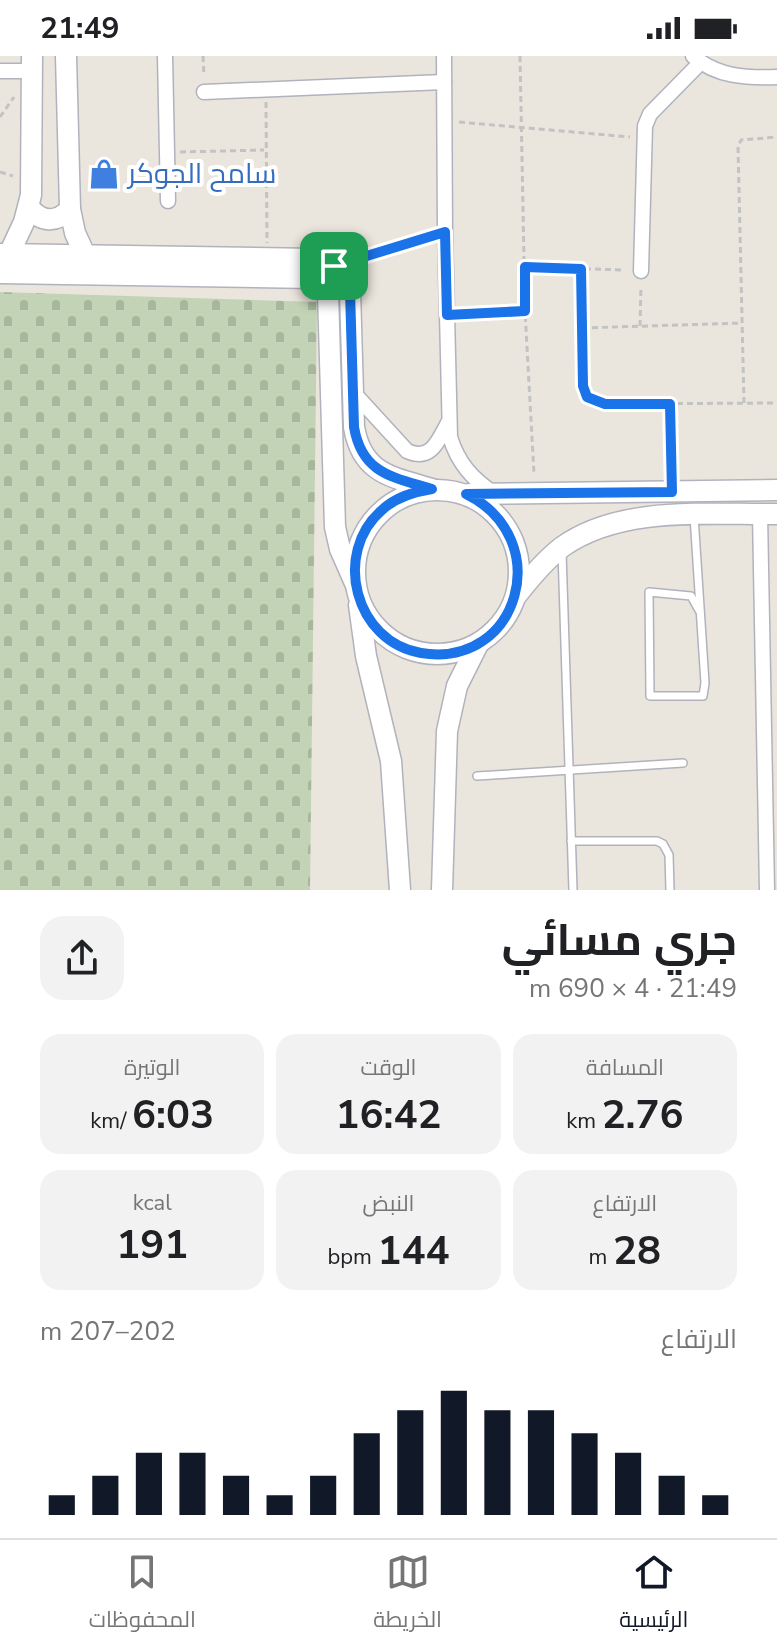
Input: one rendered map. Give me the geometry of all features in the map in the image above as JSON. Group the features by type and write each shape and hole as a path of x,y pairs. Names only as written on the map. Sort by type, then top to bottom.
{"main road":[{"path":"66,56 70,209 75,233 85,255"},
{"path":"32,63 32,183 29,207 4,254 316,259 334,266 344,277 350,291 356,437 370,462 384,475 432,489 466,494 777,490"},
{"path":"29,207 41,218 49,220 64,216 70,209"},
{"path":"0,273 312,278 321,281 328,293 335,527 357,592 375,626 399,646 439,654 478,644"},
{"path":"400,890 391,761 366,656 357,592 356,555 367,527 380,511 397,499 432,489"},
{"path":"466,494 488,507 509,532 519,563 516,596"},
{"path":"442,890 447,731 457,686 478,644 501,623 516,596 536,571 561,548 591,532 626,520 769,514"}],"street":[{"path":"165,56 168,201"},
{"path":"444,56 448,423 454,451 461,464 480,484 496,494"},
{"path":"641,271 642,139 650,114 697,59 730,76 777,77"},
{"path":"0,71 32,63"},
{"path":"204,92 444,82"},
{"path":"353,392 407,451 414,454 429,453 435,448 448,423"},
{"path":"767,890 769,514"}],"lane":[{"path":"694,516 700,612 703,696 650,696 649,592 691,596 700,612"},
{"path":"561,548 573,890"},
{"path":"477,776 683,763"},
{"path":"571,841 657,841 663,844 669,855 670,890"}],"path":[{"path":"203,56 204,92"},
{"path":"520,56 525,311 536,494"},
{"path":"267,89 264,150 267,258"},
{"path":"443,121 642,139"},
{"path":"744,403 738,147 741,140 777,137"},
{"path":"167,152 264,150"},
{"path":"334,266 445,232"},
{"path":"525,267 641,271 640,326"},
{"path":"581,269 583,386 587,397 605,404 777,403"},
{"path":"447,315 525,311"},
{"path":"582,328 742,323"},
{"path":"670,404 672,492"}],"green space":[{"path":"0,292 317,302 310,890 0,890"}],"place":[{"name":"سامح الجوكر","path":"104,174"}],"route":[{"path":"445,232 447,315 525,311 525,267 581,269 583,386 587,397 605,404 670,404 672,492 466,494 500,518 515,547 519,580 510,610 490,635 478,644 459,651 439,654 399,646 382,634 359,601 354,565 358,545 380,511 397,499 432,489 384,475 359,446 354,427 350,291 348,283 334,266 445,232"}]}
